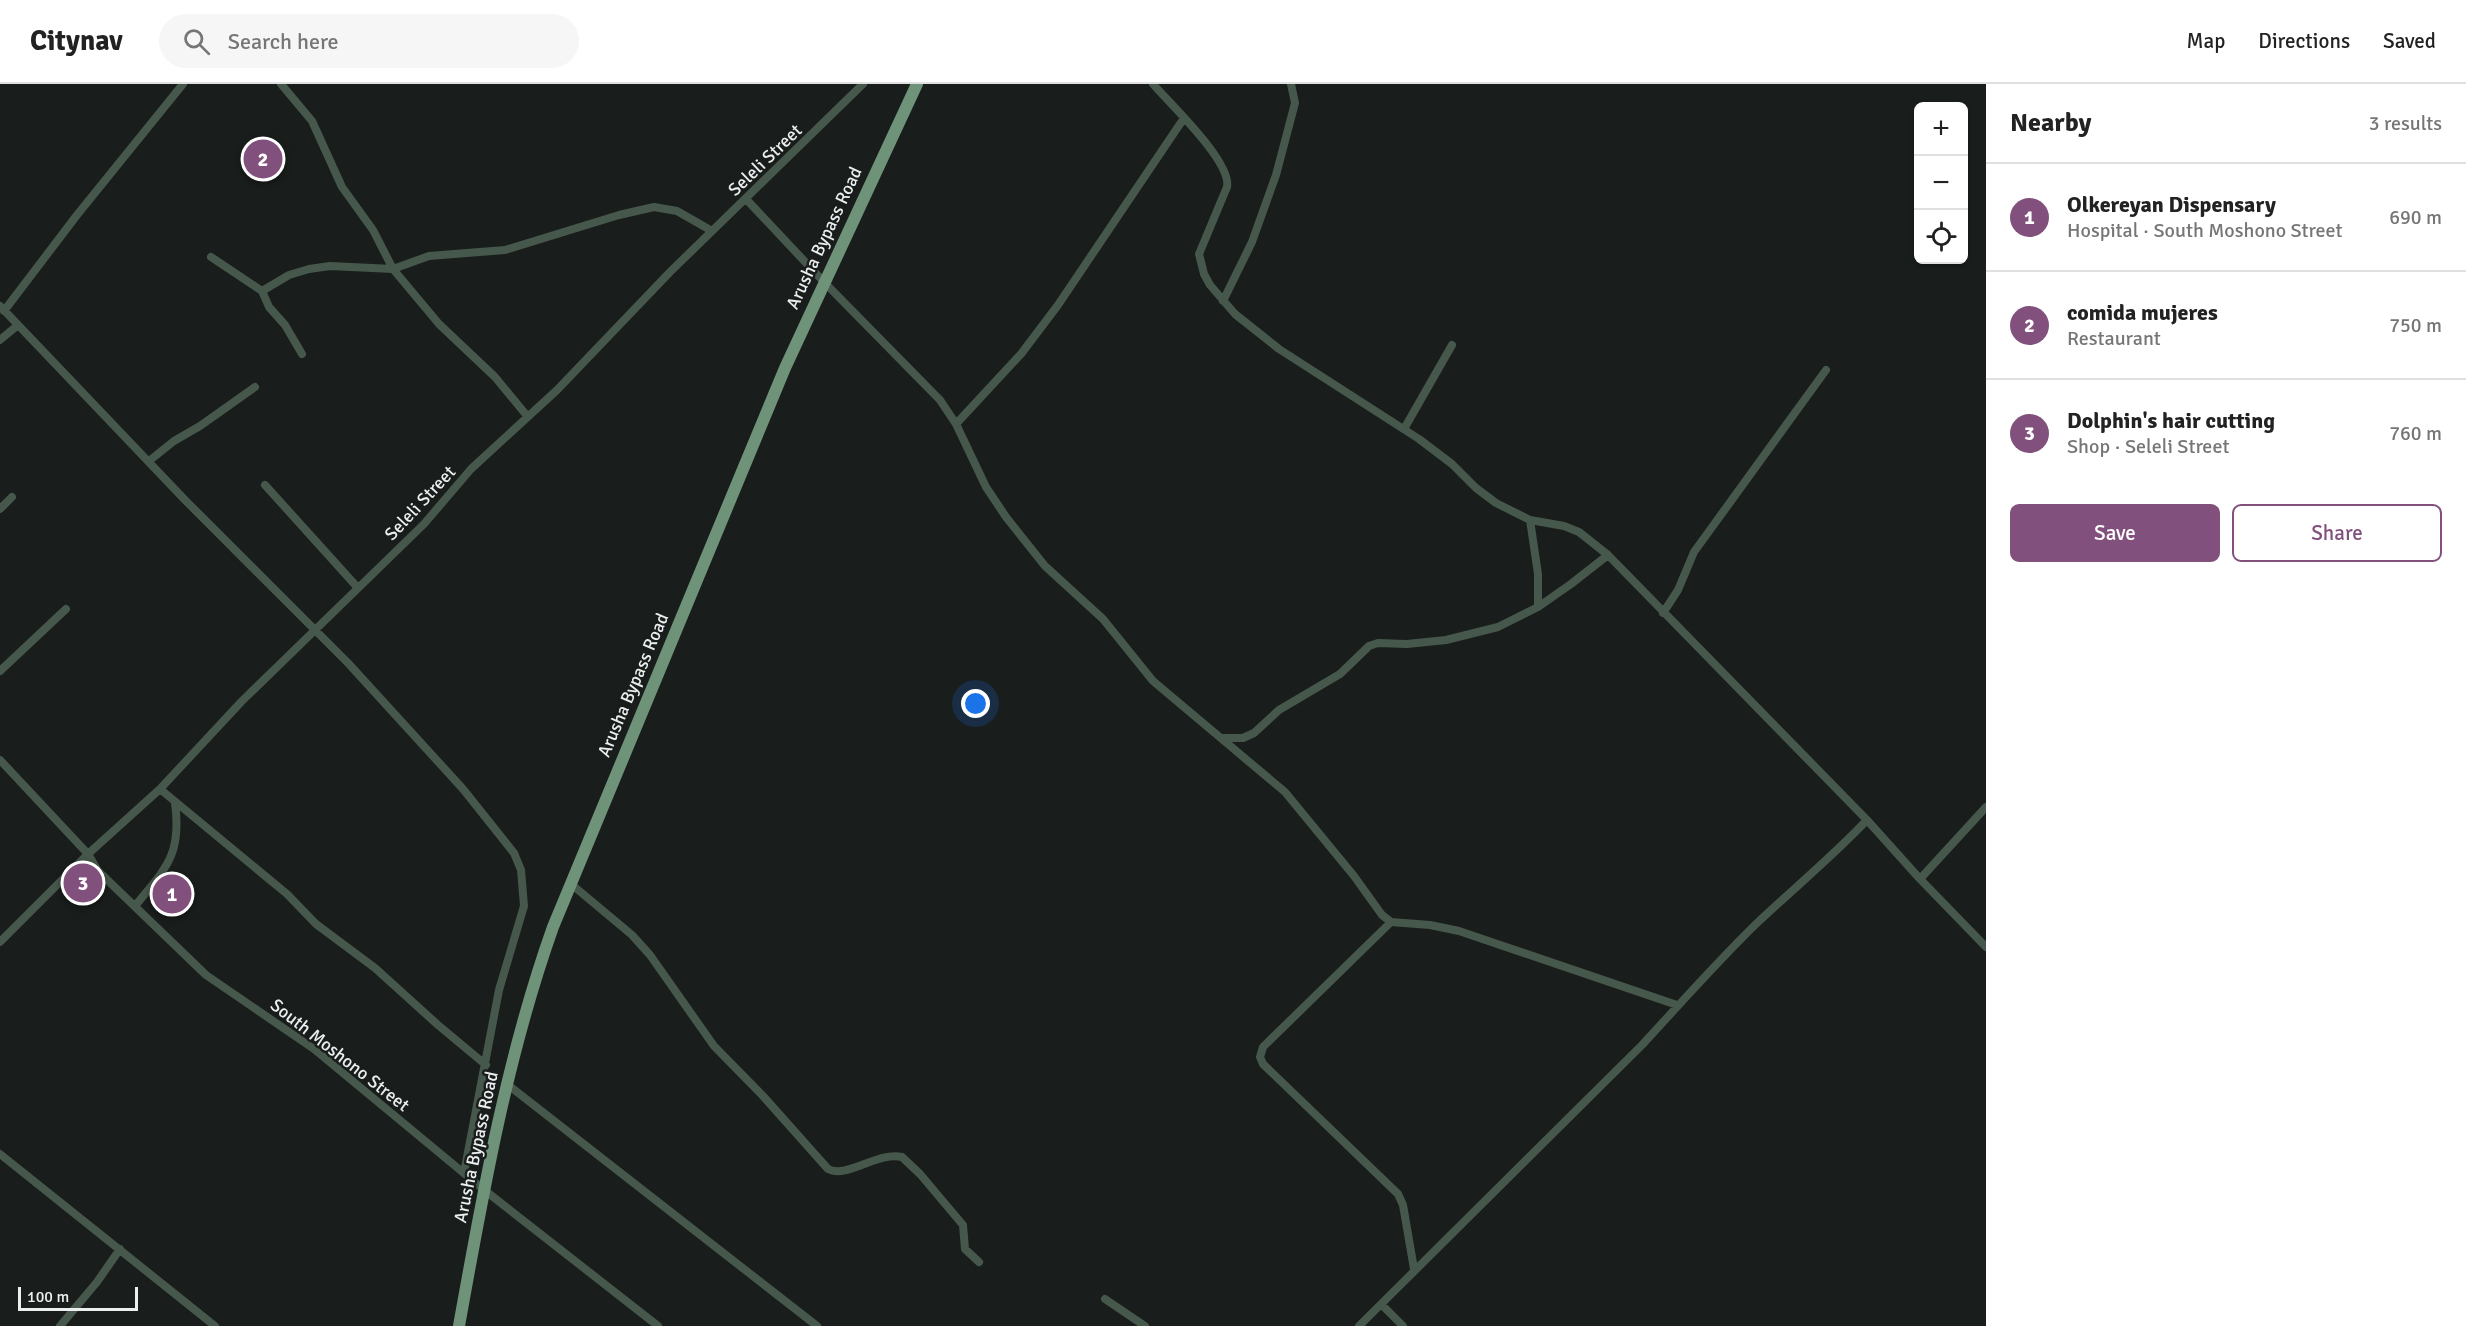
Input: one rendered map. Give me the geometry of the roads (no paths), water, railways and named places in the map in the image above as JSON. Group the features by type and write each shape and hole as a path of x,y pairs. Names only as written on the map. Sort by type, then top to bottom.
{"main road":[{"name":"Arusha Bypass Road","path":"459,1326 483,1189 538,969 772,396 917,84"}],"street":[{"path":"183,84 2,308 148,461 348,663 463,789 518,860 524,906 499,990 464,1173"},
{"path":"281,84 312,121 342,187 375,233 393,269 434,319 495,377 528,417"},
{"name":"Seleli Street","path":"0,942 88,854 160,789 242,701 424,524 471,469 528,417 670,272 863,84"},
{"path":"1153,84 1213,150 1228,178 1224,197 1199,251 1204,274 1235,314 1279,349 1404,429 1452,464 1484,495 1530,520 1569,528 1589,539 1608,555 1867,820 1920,879 1986,946"},
{"path":"1223,301 1252,242 1276,175 1295,103 1291,84"},
{"path":"956,424 1021,354 1058,305 1184,118"},
{"path":"746,199 940,400 956,424 986,487 1006,518 1045,566 1103,619 1153,681 1285,792 1354,876 1376,908 1391,922 1430,925 1459,931 1677,1005"},
{"path":"262,291 289,275 309,269 330,266 393,269 429,256 505,250 654,207 676,211 712,231"},
{"path":"211,257 262,291 269,307 285,325 302,354"},
{"path":"0,340 18,325"},
{"path":"1404,429 1452,345"},
{"path":"1664,613 1678,590 1694,552 1826,370"},
{"path":"148,461 255,387"},
{"path":"265,485 358,588"},
{"path":"0,509 12,497"},
{"path":"1530,520 1538,574 1538,607"},
{"path":"1221,738 1242,738 1254,733 1279,710 1340,674 1373,644 1419,643 1473,634 1498,627 1538,607 1608,555"},
{"path":"0,671 66,609"},
{"name":"South Moshono Street","path":"0,760 88,854 98,871 206,975 314,1049 483,1189 658,1326"},
{"path":"160,789 175,804 287,894 316,924 375,968 486,1065"},
{"path":"135,906 161,875 176,845 178,829 175,804"},
{"path":"1920,879 1986,807"},
{"path":"1359,1326 1642,1045 1677,1005 1758,922 1826,862 1867,820"},
{"path":"571,884 632,935 650,955 714,1046 763,1096 828,1170 840,1172 880,1157 895,1155 902,1157 920,1174 963,1225 965,1249 979,1262"},
{"path":"1391,922 1263,1047 1260,1057 1263,1064 1398,1194 1403,1205 1414,1269"},
{"path":"508,1085 817,1326"},
{"path":"0,1154 215,1326"},
{"path":"60,1326 97,1282 120,1249"},
{"path":"1105,1299 1145,1326"},
{"path":"1382,1305 1403,1326"}],"place":[{"name":"comida mujeres","path":"263,159"},
{"name":"Dolphin's hair cutting","path":"83,883"},
{"name":"Olkereyan Dispensary","path":"172,894"}]}
